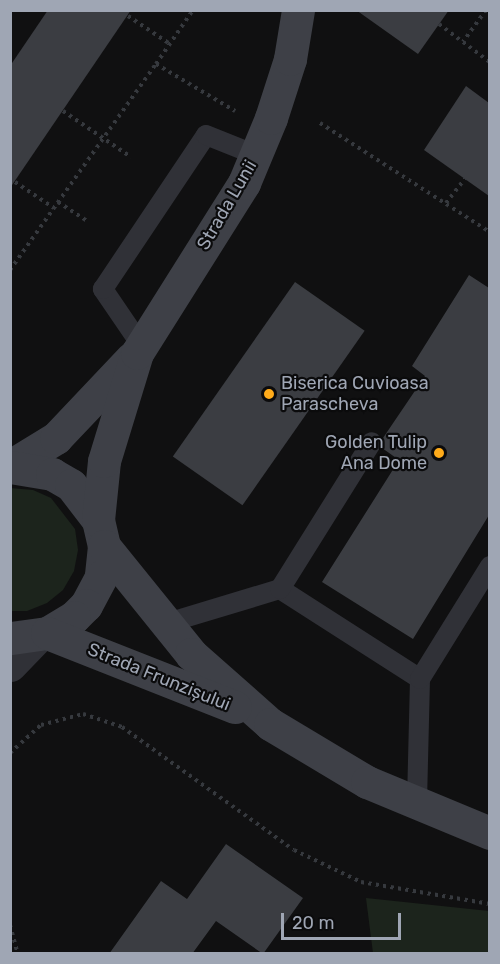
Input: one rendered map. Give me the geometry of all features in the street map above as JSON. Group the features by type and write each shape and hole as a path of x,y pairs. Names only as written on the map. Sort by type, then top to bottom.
{"main road":[{"name":"Strada Lunii","path":"10,467 56,438 139,349 244,183 290,59 298,10"},
{"name":"Strada Lunii","path":"32,635 61,627 86,606 101,577 104,461 139,349"},
{"name":"Strada Frunzișului","path":"10,467 52,474 71,485 164,624 224,686 270,724"},
{"name":"Strada Frunzișului","path":"32,635 215,697 270,724 367,782 489,833"}],"street":[{"path":"10,665 32,635"}],"lane":[{"path":"139,349 103,289 206,135 256,155"},
{"path":"164,624 280,589 372,442"},
{"path":"417,802 420,679 489,566"},
{"path":"280,589 420,679"}],"path":[{"path":"10,270 193,10"},
{"path":"463,42 486,10"},
{"path":"128,16 170,44"},
{"path":"439,24 489,62"},
{"path":"156,64 238,113"},
{"path":"63,111 131,157"},
{"path":"320,123 489,232"},
{"path":"446,203 465,179"},
{"path":"15,182 54,208"},
{"path":"58,202 87,221"},
{"path":"10,753 41,724 84,714 122,727 294,850 361,882 489,904"},
{"path":"10,925 18,954"}],"shaded area":[{"path":"10,488 33,490 51,498 75,529 78,550 74,571 63,590 47,603 27,611 11,611"},
{"path":"366,898 489,911 489,953 373,953"}],"building":[{"path":"48,10 131,10 10,188 10,66"},
{"path":"356,10 449,10 418,54"},
{"path":"466,86 489,103 489,196 424,150"},
{"name":"Golden Tulip Ana Dome","path":"469,275 489,288 489,515 413,639 322,582 399,460 382,448 383,438 425,376 412,366"},
{"name":"Biserica Cuvioasa Parascheva","path":"295,282 365,331 242,505 173,456"},
{"path":"226,844 303,898 263,954 216,921 192,954 109,954 161,881 187,899"}],"place":[{"name":"Biserica Cuvioasa Parascheva","path":"269,394"},
{"name":"Golden Tulip Ana Dome","path":"439,453"}]}
